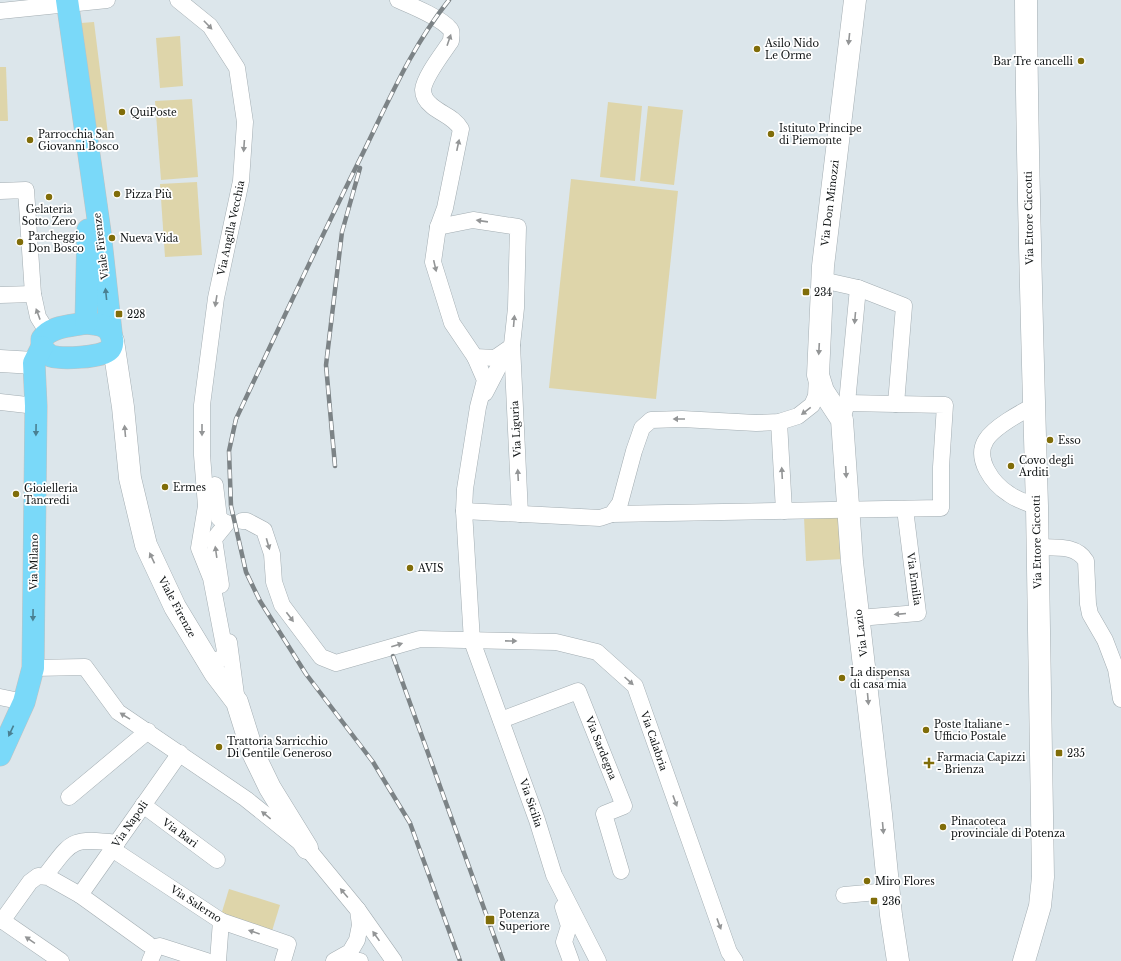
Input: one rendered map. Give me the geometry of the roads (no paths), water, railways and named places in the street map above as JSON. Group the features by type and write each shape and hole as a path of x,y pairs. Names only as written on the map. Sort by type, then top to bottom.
{"main road":[{"name":"Via Don Minozzi","path":"822,310 822,280 855,0"},
{"name":"Via Ettore Ciccotti","path":"1024,961 1040,906 1043,876 1037,507 1026,113 1026,0"},
{"name":"Viale Firenze","path":"68,2 90,159 112,337 123,407 130,478 146,545 175,607 206,658 237,702 253,753 270,788 307,848"},
{"name":"Viale Firenze","path":"86,323 90,159"},
{"name":"Via Lazio","path":"822,310 818,375 823,391 845,411 848,510 888,891 898,961"},
{"path":"0,361 44,350 96,355 110,349 112,337 100,325 86,323 58,329 44,350"},
{"name":"Via Milano","path":"0,755 24,702 33,668 36,406 44,350"}],"street":[{"path":"0,11 68,2 107,0"},
{"name":"Via Angilla Vecchia","path":"178,0 210,26 237,68 245,122 241,181 216,298 202,405 202,455 206,506 199,548 212,578 225,651 223,658 213,661 206,658"},
{"path":"398,0 429,15 450,29 452,35 423,90 424,97 432,106 455,120 461,129 445,208 438,227 433,262 452,323 475,357 485,380 478,407"},
{"path":"0,191 26,190 33,294 44,350"},
{"name":"Via Liguria","path":"438,227 473,220 518,227 516,308 512,345 520,514"},
{"path":"822,280 858,288 904,306 896,404"},
{"path":"464,511 606,516 942,508 940,467 945,405 896,404 845,411 858,288"},
{"path":"0,295 33,294"},
{"path":"475,357 495,358 512,345"},
{"path":"478,407 499,366 512,345"},
{"path":"606,516 620,503 634,450 642,428 651,420 682,419 756,423 779,422 798,416 808,410 816,396 818,375"},
{"path":"0,402 36,406"},
{"path":"1033,406 1012,417 986,440 982,454 987,472 1008,494 1037,507"},
{"name":"Via Sicilia","path":"478,407 465,489 464,511 472,641 537,820 554,875 598,961"},
{"path":"779,422 784,512"},
{"name":"Via Angilla Vecchia","path":"202,455 210,468 215,482 219,518 231,522"},
{"name":"Via Emilia","path":"859,618 918,613 904,509"},
{"name":"Via Calabria","path":"231,522 247,521 264,530 272,554 274,582 282,605 321,657 336,663 420,638 472,641 556,642 597,652 635,686 729,952 735,961"},
{"path":"231,522 214,539 237,702"},
{"path":"1037,547 1070,548 1082,555 1086,561 1088,604 1090,614 1105,640 1116,669 1121,699"},
{"path":"33,668 85,667 118,712 148,730 246,799 307,848 358,910 394,961"},
{"name":"Via Sardegna","path":"501,720 578,691 624,806 604,814 621,871"},
{"path":"0,697 24,702"},
{"path":"69,797 148,730"},
{"name":"Via Napoli","path":"80,895 180,753"},
{"name":"Via Bari","path":"143,805 217,860"},
{"name":"Via Salerno","path":"45,876 67,848 78,841 94,840 114,846 221,921 288,944 283,961"},
{"path":"554,875 569,926 564,942 571,961"},
{"path":"61,961 1,920 30,882 38,876 48,876 80,895 148,944"},
{"path":"844,895 888,891"},
{"path":"336,960 350,952 356,940 360,925 358,910"},
{"path":"218,961 221,921"},
{"path":"150,961 152,951 156,947 160,946 207,961"},
{"path":"336,960 360,961"}],"railway":[{"path":"449,0 412,55 392,93 236,419 229,451 231,506 246,572 260,601 306,674 373,762 410,823 460,961"},
{"path":"335,466 326,365 342,232 360,168"},
{"path":"393,656 503,961"}],"place":[{"name":"Asilo Nido Le Orme","path":"757,49"},
{"name":"Bar Tre cancelli","path":"1081,61"},
{"name":"QuiPoste","path":"122,112"},
{"name":"Istituto Principe di Piemonte","path":"771,134"},
{"name":"Parrocchia San Giovanni Bosco","path":"30,140"},
{"name":"Pizza Più","path":"117,194"},
{"name":"Gelateria Sotto Zero","path":"49,197"},
{"name":"Nueva Vida","path":"112,238"},
{"name":"Parcheggio Don Bosco","path":"20,242"},
{"name":"234","path":"806,292"},
{"name":"228","path":"119,314"},
{"name":"Esso","path":"1050,440"},
{"name":"Covo degli Arditi","path":"1011,466"},
{"name":"Ermes","path":"165,487"},
{"name":"Gioielleria Tancredi","path":"16,494"},
{"name":"AVIS","path":"410,568"},
{"name":"La dispensa di casa mia","path":"842,678"},
{"name":"Poste Italiane - Ufficio Postale","path":"926,730"},
{"name":"Trattoria Sarricchio Di Gentile Generoso","path":"219,747"},
{"name":"235","path":"1059,753"},
{"name":"Farmacia Capizzi - Brienza","path":"929,763"},
{"name":"Pinacoteca provinciale di Potenza","path":"943,827"},
{"name":"Miro Flores","path":"867,881"},
{"name":"236","path":"874,901"},
{"name":"Potenza Superiore","path":"490,920"}]}
